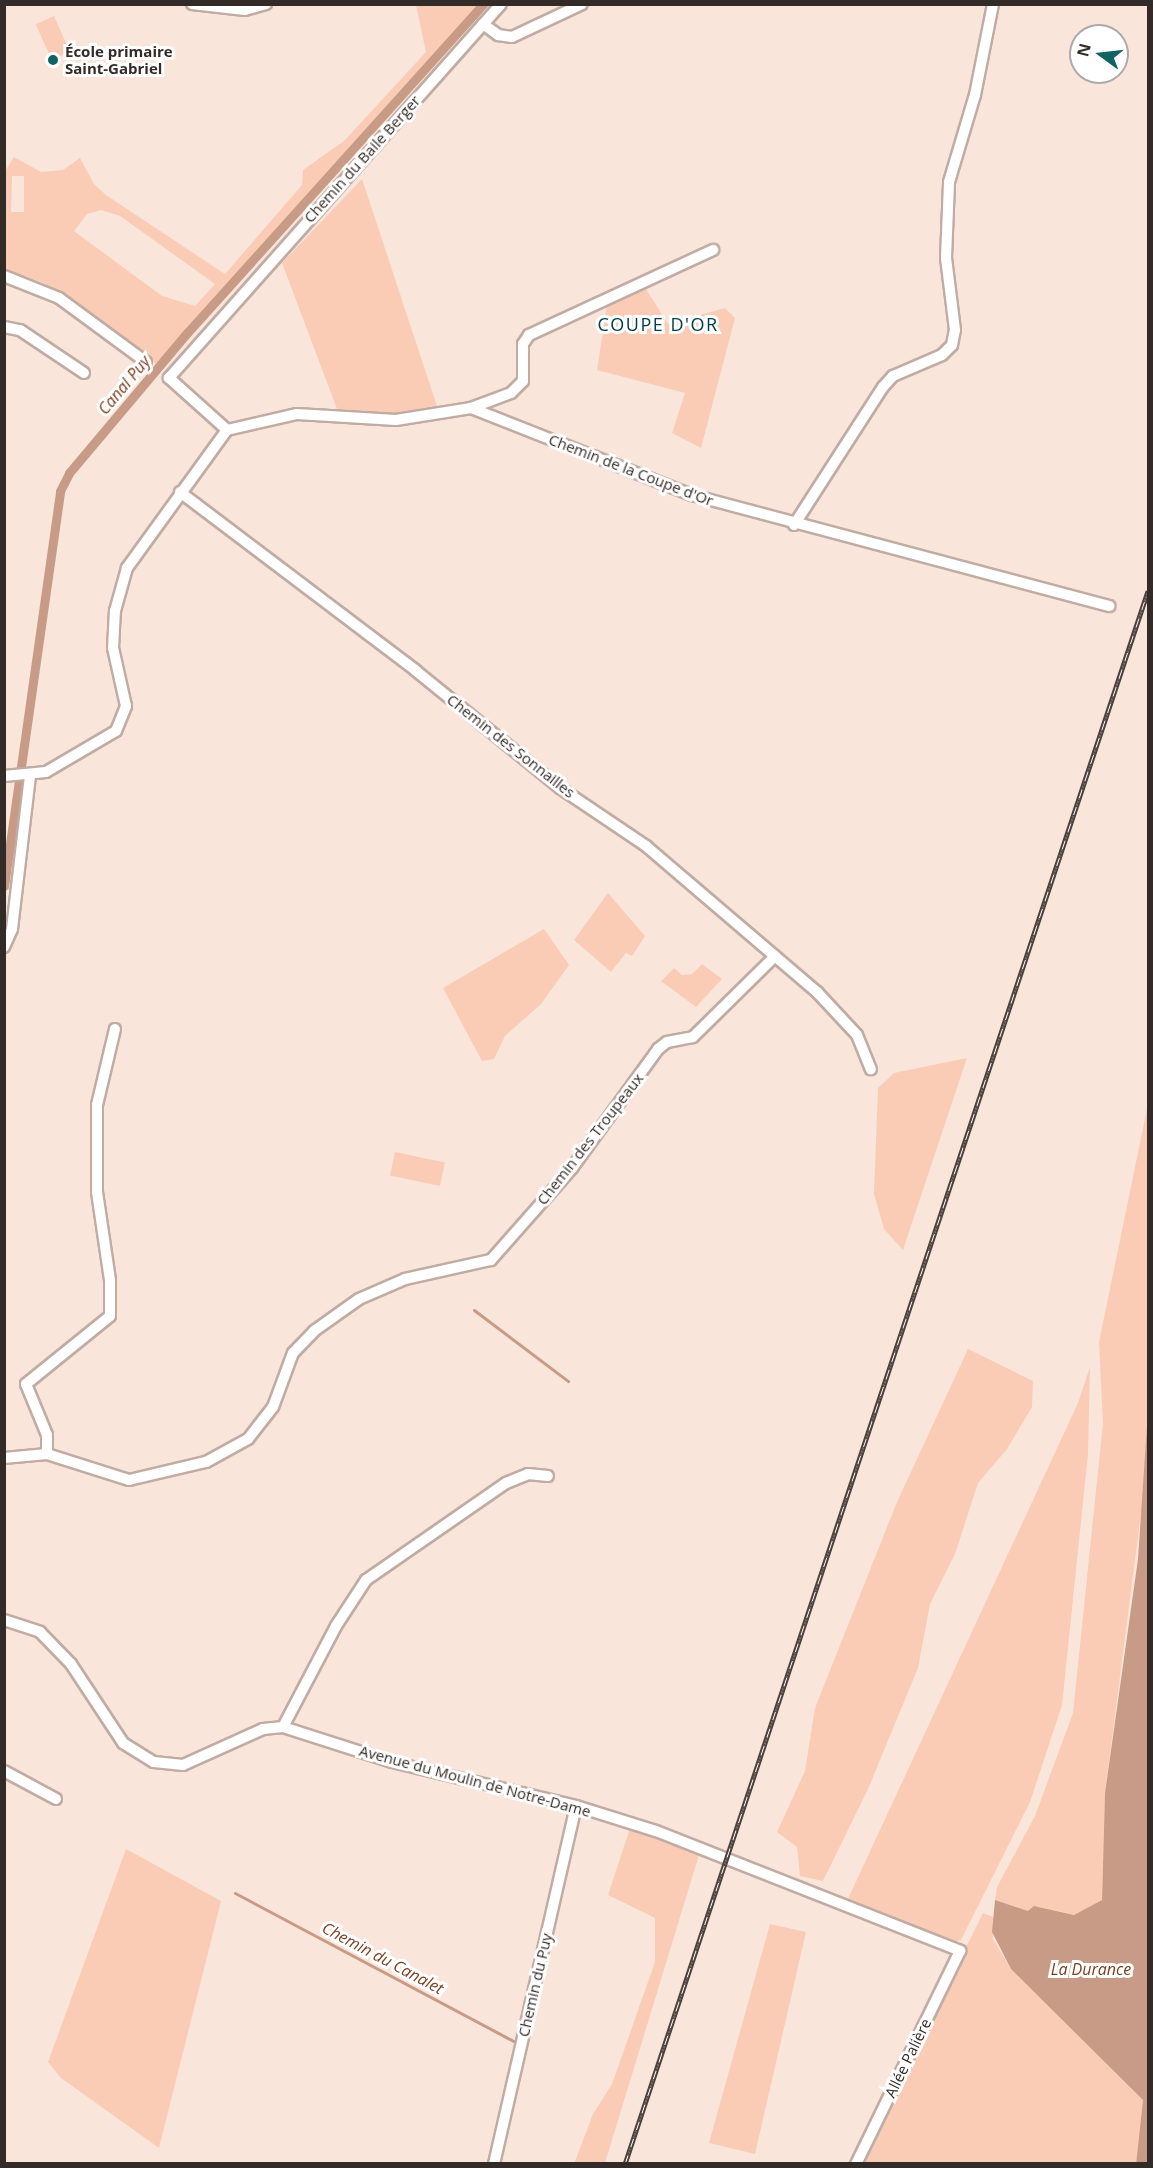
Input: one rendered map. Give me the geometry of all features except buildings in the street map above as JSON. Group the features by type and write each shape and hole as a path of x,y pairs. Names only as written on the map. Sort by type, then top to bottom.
{"street":[{"path":"192,4 245,10 266,4"},
{"name":"Chemin du Baile Berger","path":"227,430 169,378 501,4"},
{"path":"483,24 498,35 512,37 582,4"},
{"path":"794,525 892,376 942,355 952,345 955,330 946,258 949,182 975,95 993,4"},
{"path":"4,947 12,929 18,776 82,754 122,723 126,706 113,648 115,612 127,568 227,430 297,414 396,420 471,408 511,393 523,381 523,344 529,335 713,250"},
{"path":"4,276 58,298 146,362"},
{"path":"4,327 20,330 84,373"},
{"name":"Chemin de la Coupe d'Or","path":"471,408 692,495 794,525 1110,606"},
{"name":"Chemin des Sonnailles","path":"180,492 415,670 560,788 646,846 775,956 850,1026 871,1069"},
{"name":"Chemin des Troupeaux","path":"4,1458 47,1454 129,1480 206,1462 248,1439 273,1407 293,1353 314,1331 358,1299 405,1279 491,1260 572,1168 658,1049 667,1042 693,1037 775,956"},
{"path":"47,1454 46,1435 26,1384 110,1316 110,1280 96,1192 97,1105 115,1029"},
{"path":"283,1727 336,1626 366,1581 506,1483 528,1474 548,1476"},
{"name":"Avenue du Moulin de Notre-Dame","path":"4,1620 40,1632 71,1664 117,1737 154,1762 183,1765 263,1729 283,1727 430,1772 576,1806 656,1831 960,1952"},
{"path":"4,1771 56,1799"},
{"name":"Chemin du Puy","path":"494,2163 576,1806"},
{"name":"Allée Palière","path":"856,2163 960,1952"}],"shaded area":[{"path":"416,5 480,5 156,364 44,283 5,269 5,171 14,157 41,172 63,170 80,158 94,184 106,195 225,274 302,185 303,170 344,141 426,52","holes":["12,176 24,176 24,212 11,212","101,210 120,216 215,284 195,306 162,296 74,231 87,214"]},
{"path":"54,16 70,52 52,60 36,24"},
{"path":"362,179 437,406 397,416 337,409 282,263"},
{"path":"646,289 668,324 725,308 735,318 701,448 672,433 685,393 597,370 607,305"},
{"path":"608,893 645,936 632,956 626,953 611,972 574,940"},
{"path":"544,929 569,965 541,1004 505,1036 494,1059 482,1061 443,988"},
{"path":"702,964 722,979 696,1007 661,981 674,968 682,975 692,974"},
{"path":"967,1058 903,1250 884,1229 874,1194 878,1088 894,1073"},
{"path":"1148,1104 1147,1467 1105,1793 1102,1900 1075,1915 1034,1906 1028,1912 995,1900 997,1887 1035,1816 1073,1713 1103,1423 1099,1342"},
{"path":"395,1152 445,1163 440,1186 390,1175"},
{"path":"968,1349 1033,1381 1032,1407 1007,1449 978,1483 955,1554 930,1604 918,1668 868,1789 823,1881 800,1876 797,1847 777,1832 805,1771 815,1708 897,1502"},
{"path":"1090,1367 1088,1454 1062,1705 1030,1802 961,1940 954,1942 847,1901 1078,1403"},
{"path":"630,1828 699,1855 605,2163 574,2164 593,2114 612,2084 655,1962 655,1918 608,1895"},
{"path":"126,1849 221,1901 159,2148 61,2078 48,2062"},
{"path":"983,1913 993,1917 993,1939 1011,1969 1143,2100 1136,2163 859,2164"},
{"path":"770,1924 806,1932 755,2154 709,2143"}],"water":[{"name":"La Durance","path":"1148,1411 1148,2163 1136,2164 1143,2100 1011,1969 992,1932 995,1900 1028,1911 1034,1906 1074,1915 1102,1900 1105,1793 1138,1559"}],"waterway":[{"name":"Canal Puy","path":"4,886 60,491 69,473 187,333 483,4"},
{"path":"474,1310 568,1381"},
{"name":"Chemin du Canalet","path":"235,1893 519,2044"}],"railway":[{"path":"625,2164 1148,591"}],"place":[{"name":"École primaire Saint-Gabriel","path":"53,60"}],"district":[{"name":"COUPE D'OR","path":"658,324"}]}
